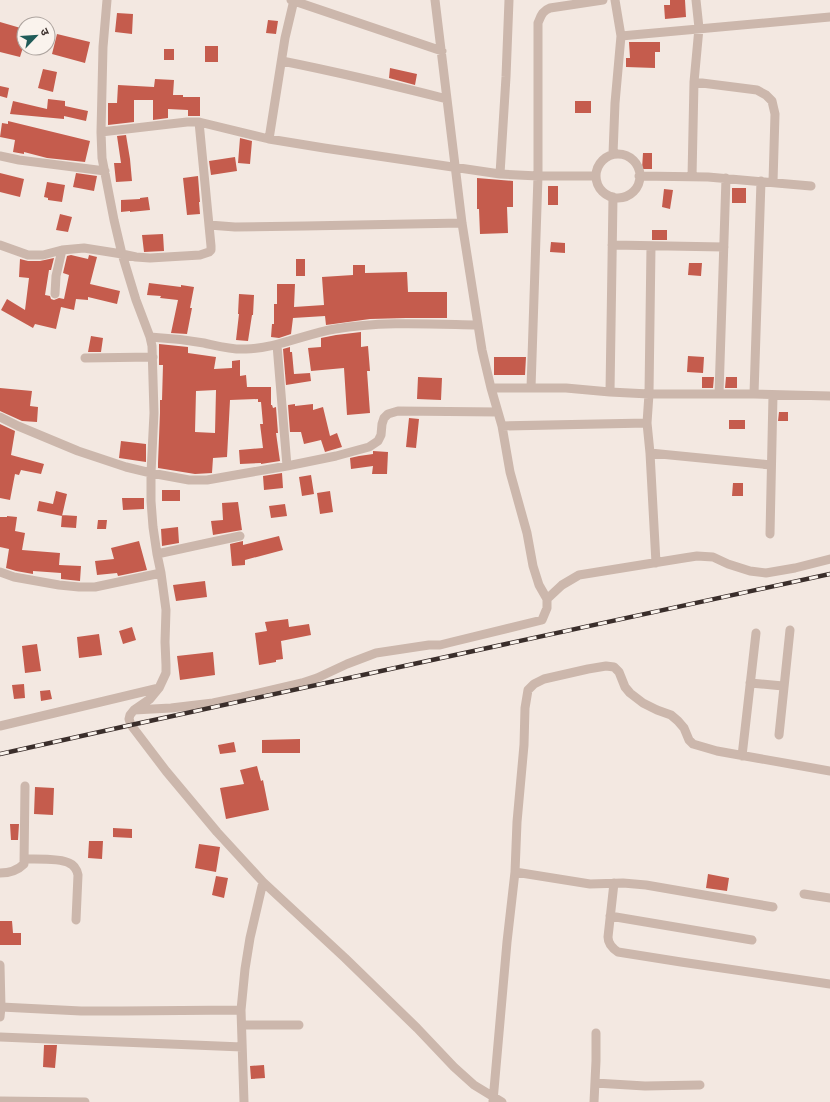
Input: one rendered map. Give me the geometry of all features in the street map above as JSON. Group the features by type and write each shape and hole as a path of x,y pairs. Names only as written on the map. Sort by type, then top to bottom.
{"street":[{"path":"107,0 103,47 101,132 102,158 122,254 152,346 154,413 151,473 153,527 166,610 166,673 159,688 150,699 134,710 129,719 134,729 166,771 217,832 263,882 417,1028 454,1067 474,1085 493,1099 502,1102"},
{"path":"134,710 213,703 256,694 317,678 347,664 376,654 428,645 440,645 542,620 547,608 547,600 539,585 533,566 527,532 510,472 502,426 482,350 462,223 435,0"},
{"path":"500,174 509,0"},
{"path":"531,388 538,176 538,23 541,14 550,8 603,0"},
{"path":"613,154 615,103 621,36 615,0"},
{"path":"692,177 694,82 699,28 696,0"},
{"path":"269,139 285,38 293,1 442,51"},
{"path":"621,36 830,17"},
{"path":"282,61 362,78 447,99"},
{"path":"694,82 757,90 766,95 772,101 775,114 773,182"},
{"path":"101,132 187,122 199,122 269,139 500,174 538,176 596,176"},
{"path":"0,245 35,256 62,250 84,248 150,258 180,257 205,254 209,252 211,250 199,122"},
{"path":"613,154 627,156 633,160 640,172 637,186 633,192 620,198 606,194 601,190 597,183 597,168 606,157 613,154"},
{"path":"0,156 19,160 105,171"},
{"path":"639,176 726,178 811,186"},
{"path":"719,394 726,178"},
{"path":"754,394 761,181"},
{"path":"610,392 613,197"},
{"path":"209,226 462,223"},
{"path":"612,245 724,247"},
{"path":"652,246 648,423 656,563"},
{"path":"55,294 56,276 62,250"},
{"path":"150,337 168,338 227,348 244,349 277,345 334,329 358,326 382,324 478,325"},
{"path":"277,345 287,466"},
{"path":"85,358 153,357"},
{"path":"491,388 566,388 649,394 773,394 830,396"},
{"path":"770,534 773,394"},
{"path":"0,417 25,429 103,460 126,467 189,480 207,480 287,466 336,456 369,447 378,441 381,435 384,418 388,414 398,411 498,412"},
{"path":"502,426 648,423"},
{"path":"650,453 771,465"},
{"path":"157,554 240,536"},
{"path":"547,600 562,585 579,575 691,557 713,557 728,564 750,571 766,573 795,568 830,559"},
{"path":"0,573 59,585 79,587 95,586 161,573"},
{"path":"779,735 790,630"},
{"path":"742,756 756,633"},
{"path":"493,1099 507,942 515,872 526,698 528,690 534,684 544,679 592,668 606,666 614,667 619,672 625,688 630,693 643,703 671,715 684,728 689,740 694,744 717,751 742,756 830,771"},
{"path":"750,683 783,686"},
{"path":"0,726 159,688"},
{"path":"0,873 10,872 22,867 24,864 25,786"},
{"path":"25,859 61,861 68,862 73,865 77,870 78,875 76,920"},
{"path":"515,872 590,884 646,884 773,907"},
{"path":"244,1102 241,1010 250,938 263,882"},
{"path":"614,883 608,941 610,945 618,952 830,984"},
{"path":"804,894 830,898"},
{"path":"610,916 752,940"},
{"path":"0,965 0,1012 241,1010"},
{"path":"242,1025 298,1025"},
{"path":"594,1102 596,1033"},
{"path":"0,1037 242,1047"},
{"path":"595,1083 645,1086 700,1085"},
{"path":"0,1101 85,1102"}],"building":[{"path":"670,0 685,0 686,17 665,19 664,5 670,5"},
{"path":"117,13 133,14 132,34 115,32"},
{"path":"268,20 278,21 276,34 266,33"},
{"path":"0,22 16,27 16,56 0,52"},
{"path":"57,34 90,42 85,63 56,55"},
{"path":"629,42 660,42 660,52 655,52 655,68 626,67 626,58 630,58"},
{"path":"205,46 218,46 218,62 205,62"},
{"path":"164,49 174,49 174,60 164,60"},
{"path":"390,68 417,74 415,85 389,78"},
{"path":"43,69 57,72 53,92 38,88"},
{"path":"155,79 174,80 173,95 183,95 183,97 200,97 200,116 188,116 188,110 168,109 168,118 153,120 153,100 134,100 134,122 108,125 108,103 117,103 118,85 154,87"},
{"path":"0,86 9,88 7,98 0,96"},
{"path":"48,99 65,101 65,106 88,111 86,121 64,116 64,119 10,114 13,101 47,109"},
{"path":"575,101 591,101 591,113 575,113"},
{"path":"8,121 90,141 85,162 47,158 24,152 24,154 13,152 15,140 0,137 2,123 8,124"},
{"path":"126,135 132,181 116,182 114,163 121,163 117,136"},
{"path":"240,138 252,141 250,164 238,163"},
{"path":"643,153 652,153 652,169 642,169"},
{"path":"235,157 237,171 211,175 209,161"},
{"path":"0,173 24,179 20,197 0,192"},
{"path":"76,173 97,176 94,191 73,187"},
{"path":"198,176 200,214 187,215 183,178"},
{"path":"477,178 513,181 513,207 507,207 508,233 480,234 479,209 477,209"},
{"path":"47,182 65,185 62,202 48,200 48,198 44,197"},
{"path":"548,186 558,186 558,205 548,205"},
{"path":"732,188 746,188 746,203 732,203"},
{"path":"664,189 673,190 670,209 662,207"},
{"path":"148,197 150,210 121,212 121,200"},
{"path":"60,214 72,217 68,232 56,230"},
{"path":"652,230 667,230 667,240 652,240"},
{"path":"163,234 164,251 144,252 142,235"},
{"path":"551,242 565,243 565,253 550,252"},
{"path":"71,255 88,259 89,255 97,257 90,284 120,291 117,304 88,297 88,300 76,299 74,310 61,307 56,329 35,324 33,328 1,310 7,299 25,310 29,278 19,277 20,259 40,261 54,258 51,270 49,270 45,295 50,296 51,299 54,300 59,298 64,299 69,275 63,273 67,256"},
{"path":"296,259 305,259 305,276 296,276"},
{"path":"689,263 702,263 701,276 688,275"},
{"path":"353,265 365,265 365,273 407,272 408,292 447,292 447,318 370,319 326,325 325,316 293,318 291,334 279,338 271,337 272,324 274,324 274,304 277,304 277,284 295,284 294,307 324,305 322,277 353,275"},
{"path":"149,283 194,287 187,334 171,333 178,300 160,298 161,296 147,295"},
{"path":"239,294 254,295 253,315 248,341 236,340 239,314"},
{"path":"361,332 361,347 368,346 370,371 367,371 370,413 347,415 344,368 311,371 308,348 321,347 321,338"},
{"path":"91,336 103,338 101,352 88,352"},
{"path":"159,344 188,347 188,353 216,357 214,369 232,368 232,361 240,360 240,376 246,375 247,387 271,387 271,405 273,408 276,407 278,433 276,433 280,461 261,464 240,464 239,450 263,448 260,424 263,424 261,402 258,402 258,399 230,400 227,457 213,458 212,473 195,474 158,468 160,400 162,400 163,365 159,365","holes":["216,390 215,433 195,432 196,391"]},
{"path":"290,347 290,352 292,352 294,374 310,373 311,381 286,385 283,349"},
{"path":"688,356 704,357 703,373 687,372"},
{"path":"494,357 526,357 525,375 494,375"},
{"path":"418,377 442,378 441,400 417,399"},
{"path":"702,377 714,377 713,388 702,388"},
{"path":"726,377 737,377 737,388 725,388"},
{"path":"0,388 32,391 30,406 38,407 37,422 22,421 0,411"},
{"path":"295,404 295,406 313,404 313,410 323,407 330,436 337,433 342,447 325,452 321,440 304,444 301,432 290,432 288,405"},
{"path":"779,412 788,412 788,421 778,421"},
{"path":"409,418 419,419 416,448 406,447"},
{"path":"729,420 745,420 745,429 729,429"},
{"path":"0,424 15,431 11,455 44,464 41,474 21,470 19,475 15,474 10,500 0,498"},
{"path":"121,441 146,444 146,462 119,458"},
{"path":"373,451 388,452 387,474 372,474 373,466 351,469 350,458 373,454"},
{"path":"282,473 283,488 264,490 263,476"},
{"path":"311,475 314,494 302,496 299,477"},
{"path":"733,483 743,483 743,496 732,496"},
{"path":"162,490 180,490 180,501 162,501"},
{"path":"56,491 67,494 62,516 37,511 39,501 53,504"},
{"path":"330,491 333,512 320,514 317,493"},
{"path":"122,498 144,498 144,509 123,510"},
{"path":"238,502 242,530 213,535 211,521 223,520 222,503"},
{"path":"285,504 287,516 271,518 269,506"},
{"path":"62,515 77,516 76,528 61,527"},
{"path":"0,517 17,517 15,531 25,533 22,550 60,553 59,565 81,566 80,581 61,579 61,573 33,571 33,574 6,568 9,549 0,547"},
{"path":"98,520 107,520 106,529 97,529"},
{"path":"178,527 179,543 162,546 161,529"},
{"path":"279,536 283,550 245,560 245,565 232,566 230,544 243,541 243,545"},
{"path":"139,541 147,570 118,576 117,573 97,575 95,561 114,559 111,548"},
{"path":"205,581 207,597 176,601 173,585"},
{"path":"288,619 289,627 309,624 311,635 281,641 283,659 276,660 276,662 259,665 255,633 267,631 265,622"},
{"path":"132,627 136,640 123,644 119,631"},
{"path":"99,634 102,655 79,658 77,637"},
{"path":"37,644 41,671 25,673 22,646"},
{"path":"213,652 215,675 180,680 177,656"},
{"path":"24,684 25,698 14,699 12,685"},
{"path":"50,690 52,699 41,701 40,691"},
{"path":"300,739 300,753 262,753 262,740"},
{"path":"234,742 236,752 220,754 218,745"},
{"path":"257,766 261,781 263,780 269,810 226,819 220,788 244,784 240,770"},
{"path":"35,787 54,788 53,815 34,814"},
{"path":"10,824 19,824 18,840 11,840"},
{"path":"113,828 132,829 132,838 113,837"},
{"path":"89,841 103,841 102,859 88,858"},
{"path":"199,844 220,847 216,872 195,868"},
{"path":"708,874 729,878 727,891 706,888"},
{"path":"216,876 228,878 224,898 212,895"},
{"path":"0,921 12,921 13,933 21,933 21,945 0,945"},
{"path":"44,1045 57,1045 55,1068 43,1067"},
{"path":"264,1065 265,1078 251,1079 250,1066"}],"railway":[{"path":"0,754 830,574"}]}
